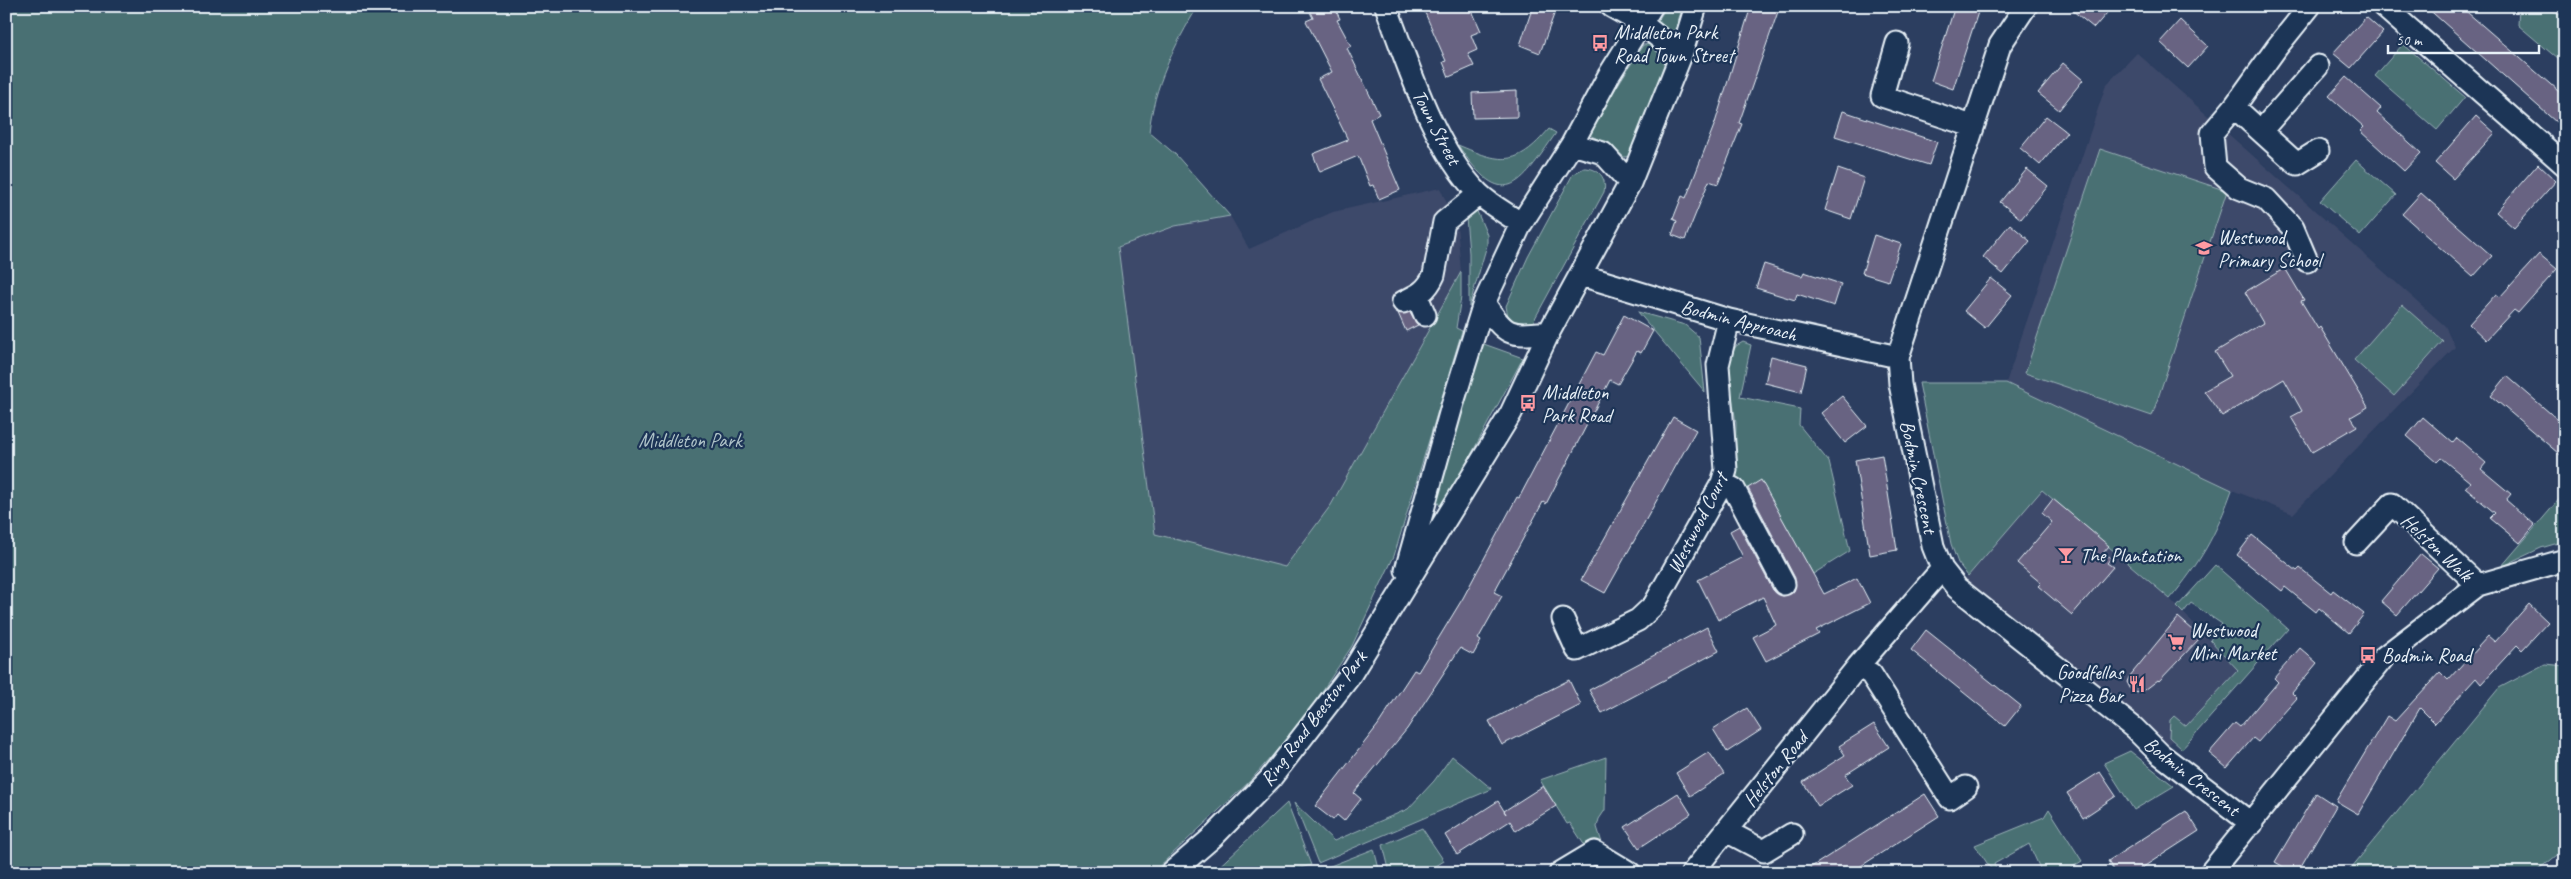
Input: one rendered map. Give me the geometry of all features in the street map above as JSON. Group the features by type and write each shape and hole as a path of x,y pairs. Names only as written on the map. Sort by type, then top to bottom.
{"street":[{"name":"Town Street","path":"1386,6 1415,87 1456,165 1479,194 1522,224"},
{"path":"1612,6 1646,15 1681,55"},
{"path":"1581,275 1630,183 1681,55 1696,6"},
{"name":"Bodmin Crescent","path":"2026,6 2000,45 1898,357 1900,384 1933,546 1942,569 1957,588 2134,728 2160,754 2252,824"},
{"path":"2308,261 2293,228 2266,199 2239,188 2215,167 2212,133 2234,107 2277,46 2310,6"},
{"path":"2383,6 2565,165"},
{"path":"1522,224 1572,144 1646,15"},
{"path":"1897,43 1882,96 1972,126"},
{"path":"2261,131 2318,66"},
{"path":"2234,107 2297,164 2318,151"},
{"path":"1572,144 1603,153 1630,183"},
{"path":"1425,315 1410,299 1424,292 1434,275 1444,222 1479,194"},
{"name":"Ring Road Beeston Park","path":"1399,594 1454,397 1484,303 1522,224"},
{"name":"Bodmin Approach","path":"1581,275 1729,320 1898,357"},
{"name":"Ring Road Beeston Park","path":"1171,873 1214,836 1281,767 1349,677 1511,413 1549,332 1581,275"},
{"path":"1484,303 1499,326 1518,335 1549,332"},
{"name":"Westwood Court","path":"1563,619 1577,650 1638,620 1654,605 1722,483 1726,470 1718,365 1729,320"},
{"path":"1722,483 1734,489 1784,584"},
{"name":"Helston Walk","path":"2356,543 2392,504 2478,585"},
{"path":"2210,873 2252,824 2384,657 2478,585 2565,560"},
{"name":"Helston Road","path":"1692,873 1858,666 1942,569"},
{"path":"1858,666 1870,674 1950,798 1966,787"},
{"path":"1726,831 1764,851 1792,834"},
{"path":"1560,873 1595,852 1630,873"}],"shaded area":[{"name":"Westwood Primary School","path":"2137,53 2445,326 2455,347 2293,514 2232,490 2006,383 2106,85"},
{"path":"1440,188 1457,225 1461,272 1331,505 1285,568 1155,535 1118,247 1175,226 1230,216 1249,249 1333,212"},
{"path":"2042,490 2170,599 2238,670 2160,754 1957,588"}],"green space":[{"name":"Middleton Park","path":"6,6 1198,6 1173,51 1160,82 1149,132 1176,155 1230,216 1175,226 1118,247 1155,534 1285,567 1331,505 1461,272 1461,297 1456,328 1462,331 1394,556 1352,646 1301,723 1250,781 1152,873 6,873"},
{"path":"1667,6 1683,6 1675,30 1670,32 1658,26 1657,22"},
{"path":"2519,6 2539,6 2565,16 2565,65 2518,25"},
{"path":"1653,44 1664,54 1664,65 1632,156 1624,157 1611,145 1587,134 1643,45"},
{"path":"2403,44 2465,97 2437,130 2375,76"},
{"path":"1549,129 1556,133 1543,152 1521,178 1510,185 1499,185 1487,179 1458,145 1486,156 1507,158 1517,156 1527,150"},
{"path":"2100,149 2227,191 2152,416 2025,373"},
{"path":"2356,160 2396,195 2360,236 2320,201"},
{"path":"1584,168 1594,170 1601,175 1605,187 1604,192 1533,322 1522,325 1512,321 1508,317 1506,306 1528,257 1573,174"},
{"path":"1476,209 1487,235 1487,245 1469,307 1469,253 1466,217"},
{"path":"2402,305 2443,341 2394,396 2354,360"},
{"path":"1638,312 1685,325 1699,337 1705,392"},
{"path":"1743,342 1751,345 1740,397 1800,409 1799,425 1829,462 1850,551 1813,574 1761,481 1746,489 1735,473 1736,423 1727,363 1736,346"},
{"path":"1481,343 1523,358 1444,505 1440,506 1436,499"},
{"path":"1919,383 2006,383 2232,490 2220,521 2199,561 2170,599 2042,490 1968,576 1958,563 1951,544"},
{"path":"2562,496 2565,499 2565,541 2541,548 2501,567"},
{"path":"2215,565 2288,629 2182,749 2169,737 2170,720 2174,716 2186,726 2238,670 2210,640 2222,624 2191,603 2183,613 2177,607"},
{"path":"2545,664 2565,666 2565,852 2562,851 2535,873 2347,873 2499,688"},
{"path":"2130,751 2174,786 2134,810 2104,763"},
{"path":"1452,756 1492,789 1318,863 1294,803 1334,841 1408,809 1434,781"},
{"path":"1606,757 1605,810 1599,819 1597,827 1603,846 1585,846 1570,823 1567,824 1540,780"},
{"path":"1287,803 1311,865 1283,873 1212,873"},
{"path":"2049,809 2082,861 2063,873 2042,873 2029,844 1994,864 1996,869 1993,872 1975,845 2044,817"},
{"path":"1422,828 1444,861 1425,873 1390,873 1383,845"},
{"path":"1374,849 1380,873 1321,873 1320,870"}],"building":[{"path":"1307,6 1334,6 1340,19 1337,20 1351,46 1347,48 1379,114 1370,119 1400,190 1379,199 1373,185 1370,186 1358,156 1320,172 1313,154 1348,140 1318,79 1332,72 1306,21 1313,18"},
{"path":"1422,6 1470,6 1481,31 1471,35 1477,50 1468,54 1474,66 1449,77 1443,62 1446,61"},
{"path":"1533,6 1547,6 1556,9 1540,53 1520,45"},
{"path":"1751,6 1780,6 1739,123 1742,124 1718,184 1709,181 1685,240 1672,235 1677,221 1673,219 1682,196 1686,198 1715,123"},
{"path":"1955,6 1980,6 1953,89 1931,81"},
{"path":"2067,6 2113,6 2094,28"},
{"path":"2425,6 2460,6 2565,97 2565,130"},
{"path":"2366,17 2383,32 2351,68 2333,53"},
{"path":"2180,20 2208,46 2188,68 2160,42"},
{"path":"2063,63 2083,80 2059,110 2038,93"},
{"path":"2346,77 2381,108 2377,113 2421,153 2404,171 2360,131 2364,127 2329,96"},
{"path":"1517,91 1517,117 1473,118 1472,93"},
{"path":"1843,111 1937,142 1929,165 1835,136"},
{"path":"2046,116 2067,132 2040,165 2020,148"},
{"path":"2476,116 2495,133 2453,179 2435,163"},
{"path":"2538,164 2556,181 2514,228 2496,212"},
{"path":"1838,169 1864,178 1851,219 1825,210"},
{"path":"2027,169 2048,186 2021,219 2000,202"},
{"path":"2421,193 2492,256 2473,277 2402,214"},
{"path":"2010,224 2030,241 2003,274 1983,257"},
{"path":"1874,235 1901,244 1888,281 1862,273"},
{"path":"2539,254 2557,269 2518,313 2514,310 2486,340 2469,324 2496,294 2500,297"},
{"path":"1764,264 1802,276 1804,272 1841,284 1834,306 1797,294 1795,300 1756,288"},
{"path":"2285,268 2304,300 2301,301 2318,329 2320,327 2368,407 2351,417 2357,426 2312,452 2291,417 2302,411 2284,379 2222,416 2204,391 2230,376 2215,352 2263,323 2245,292"},
{"path":"1991,278 2012,295 1985,328 1964,311"},
{"path":"1410,312 1418,325 1406,331 1398,313"},
{"path":"1624,315 1653,331 1641,353 1637,351 1618,384 1610,380 1546,504 1543,502 1494,592 1502,596 1478,639 1481,641 1473,655 1460,648 1407,729 1354,793 1361,799 1344,821 1337,815 1333,820 1315,806 1378,725 1414,670 1418,672 1463,598 1517,497 1519,498 1596,352 1603,355"},
{"path":"1771,356 1807,365 1801,392 1765,383"},
{"path":"2507,376 2565,426 2565,459 2491,396"},
{"path":"1842,396 1867,426 1845,443 1821,413"},
{"path":"1673,417 1696,430 1605,593 1581,580"},
{"path":"2423,417 2453,443 2457,438 2486,463 2481,469 2511,494 2506,500 2535,525 2520,543 2490,518 2495,513 2465,488 2470,482 2441,458 2437,462 2407,436"},
{"path":"1882,455 1897,550 1870,555 1855,460"},
{"path":"1761,480 1824,594 1857,578 1870,603 1816,630 1819,634 1766,661 1753,637 1776,625 1763,597 1718,620 1698,580 1743,557 1730,531 1739,526 1773,590 1783,596 1794,591 1795,578 1748,488"},
{"name":"The Plantation","path":"2053,499 2109,546 2104,552 2111,558 2107,563 2113,567 2072,615 2038,586 2041,583 2017,563 2052,522 2042,513"},
{"path":"2252,535 2297,571 2300,568 2331,593 2333,590 2364,614 2349,633 2319,608 2316,612 2285,587 2282,591 2237,555"},
{"path":"2421,554 2438,568 2397,615 2381,601"},
{"path":"2529,604 2548,622 2522,650 2517,645 2481,684 2476,678 2435,723 2420,708 2358,814 2336,801 2387,716 2395,721 2440,672 2448,680 2488,636 2495,642"},
{"path":"2178,617 2201,637 2159,681 2141,693 2132,692 2127,682 2129,677"},
{"path":"1707,627 1719,651 1602,713 1589,690"},
{"path":"1926,630 2021,706 2005,726 1911,650"},
{"path":"2300,648 2317,663 2292,693 2297,698 2258,742 2253,738 2227,768 2209,753 2235,723 2240,727 2278,682 2274,678"},
{"path":"1569,680 1581,705 1502,745 1489,721"},
{"path":"1747,708 1761,730 1727,752 1713,729"},
{"path":"1874,724 1889,747 1845,775 1852,785 1818,806 1803,782 1845,755 1839,746"},
{"path":"1709,752 1724,774 1690,796 1676,773"},
{"path":"2100,772 2116,796 2083,818 2067,793"},
{"path":"1543,786 1556,806 1516,831 1510,821 1457,855 1445,835 1498,801 1504,811"},
{"path":"1678,793 1691,814 1639,848 1625,827"},
{"path":"2316,793 2336,806 2297,873 2294,873 2275,862"},
{"path":"1925,794 1939,816 1850,873 1802,873"},
{"path":"2186,811 2199,831 2134,873 2115,873 2108,861"}],"place":[{"name":"Middleton Park Road Town Street","path":"1600,43"},
{"name":"Westwood Primary School","path":"2204,248"},
{"name":"Middleton Park Road","path":"1528,403"},
{"name":"The Plantation","path":"2066,555"},
{"name":"Westwood Mini Market","path":"2176,642"},
{"name":"Bodmin Road","path":"2368,655"},
{"name":"Goodfellas Pizza Bar","path":"2137,684"}]}
